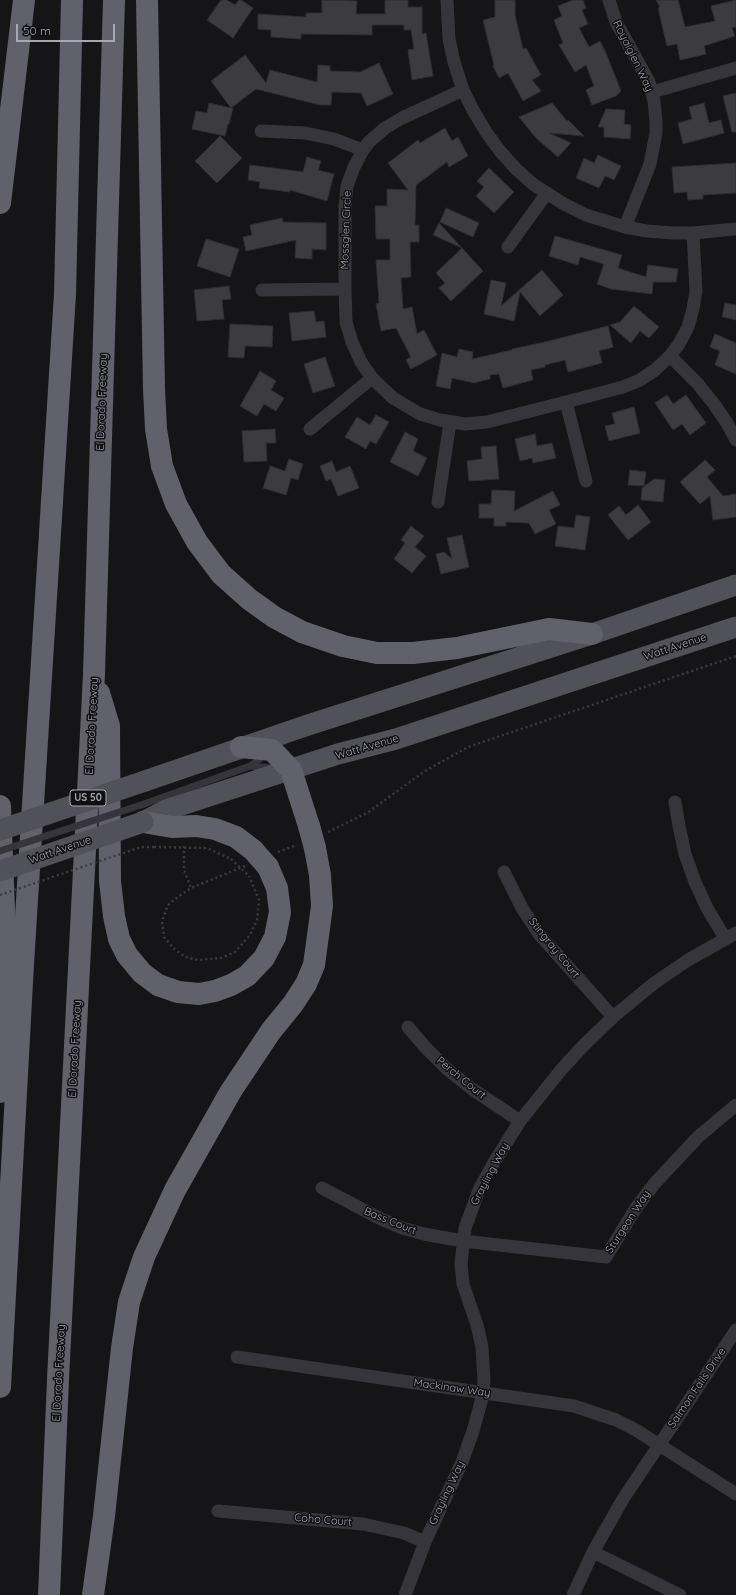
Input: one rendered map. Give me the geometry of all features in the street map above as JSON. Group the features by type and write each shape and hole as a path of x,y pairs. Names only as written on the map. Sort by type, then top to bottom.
{"highway":[{"path":"0,204 24,0"},
{"path":"0,1387 24,956 65,294 72,0"},
{"name":"El Dorado Freeway","path":"49,1595 58,1379 94,674 114,0"},
{"path":"148,0 154,389 156,429 162,466 176,504 197,542 222,574 249,599 274,617 302,632 343,646 377,653 413,653 456,648 549,629 592,634"},
{"path":"94,674 109,726 110,881 114,916 119,939 127,955 142,973 158,985 178,992 199,994 231,986 247,976 264,958 275,937 280,912 277,888 259,862 236,837 215,829 196,826 172,827 143,813"},
{"path":"93,1595 104,1516 122,1348 129,1302 144,1257 176,1190 231,1091 271,1031 293,1004 306,984 314,965 322,906 320,875 312,838 291,770 278,745 246,757"},
{"path":"0,806 4,910 0,1092"}],"main road":[{"path":"0,830 145,781 246,757 308,725 592,634 736,585"},
{"name":"Watt Avenue","path":"0,871 143,813 166,810 338,754 396,739 736,628"}],"street":[{"path":"447,0 449,39 463,90 473,110 486,132 500,151 516,169 546,193 586,215 626,228 647,232 693,233 736,229"},
{"name":"Royalglen Way","path":"609,0 616,22 626,43 640,63 652,92 656,122 653,154 626,228"},
{"path":"652,92 736,68"},
{"name":"Mossglen Circle","path":"463,90 402,118 385,128 369,142 363,150 354,167 347,186 345,207 346,322 352,342 361,362 372,378 393,398 411,410 450,422 465,424 486,422 623,387 640,380 655,370 670,356 679,344 688,327 696,291 693,233"},
{"path":"261,131 305,133 334,139 363,150"},
{"path":"508,247 546,193"},
{"path":"262,290 345,289"},
{"path":"670,356 698,384 714,404 728,423 736,440"},
{"path":"310,429 372,378"},
{"path":"566,402 586,481"},
{"path":"438,502 450,422"},
{"path":"675,802 685,854 695,882 707,908 731,935"},
{"name":"Stingray Court","path":"504,872 522,908 539,934 613,1017"},
{"name":"Grayling Way","path":"405,1595 425,1542 462,1462 474,1431 482,1392 484,1370 482,1347 477,1325 465,1291 461,1274 463,1241 471,1209 479,1190 493,1164 520,1121 561,1070 613,1017 653,984 688,960 731,935"},
{"name":"Perch Court","path":"408,1027 447,1069 472,1089 520,1121"},
{"name":"Sturgeon Way","path":"463,1241 606,1257 636,1208 654,1183 698,1136 736,1104"},
{"name":"Bass Court","path":"322,1188 381,1220 402,1228 424,1234 463,1241"},
{"name":"Salmon Falls Drive","path":"573,1595 593,1552 623,1498 736,1330"},
{"name":"Mackinaw Way","path":"237,1357 574,1406 596,1412 616,1420 636,1430 658,1445"},
{"path":"658,1445 734,1488"},
{"name":"Coho Court","path":"218,1511 363,1524 397,1531 425,1542"},
{"path":"593,1552 680,1595"}],"lane":[{"path":"278,745 308,725"},
{"path":"0,851 143,813 246,757 291,770"}],"path":[{"path":"259,862 259,900 257,920 250,935 235,952 221,958 198,960 185,957 173,948 164,937 162,922 168,905 191,888 259,862 367,813 425,771 468,747 736,656"},
{"path":"0,895 141,847 184,846 207,848 231,859 259,862"},
{"path":"184,846 184,870 191,888"}],"building":[{"path":"221,0 227,0 235,5 239,0 241,0 253,8 233,38 207,20"},
{"path":"322,0 357,1 356,14 385,14 385,0 408,0 408,7 422,7 422,34 426,33 433,76 412,80 408,50 414,49 411,30 404,30 404,25 372,25 372,35 301,34 301,39 271,37 271,30 258,29 258,14 306,17 306,13 322,13"},
{"path":"495,0 515,0 515,15 523,49 526,48 541,75 532,80 541,91 523,101 508,73 499,78 493,66 483,20 495,17"},
{"path":"573,0 583,0 586,8 582,10 588,24 579,28 589,47 600,41 621,91 616,96 592,105 586,90 594,86 586,65 575,72 559,45 563,43 554,20 562,16 558,6"},
{"path":"656,0 678,0 685,27 715,21 711,6 736,0 736,27 732,28 735,36 704,46 706,54 680,60 677,44 667,46 658,8 660,7"},
{"path":"245,55 266,83 270,70 317,82 318,65 330,66 330,71 360,72 379,63 393,94 367,106 361,93 332,92 331,105 320,105 256,89 231,108 211,81"},
{"path":"736,93 736,132 732,132 723,96"},
{"path":"209,103 233,108 225,136 192,129 196,111 207,113"},
{"path":"552,103 567,121 568,120 584,136 549,133 571,143 558,157 536,138 519,117"},
{"path":"704,103 709,123 721,120 724,133 683,144 678,123 692,119 689,107"},
{"path":"606,109 625,110 624,124 631,125 630,139 604,137 604,127 598,127"},
{"path":"445,128 452,141 458,137 468,156 449,167 447,162 416,185 415,225 419,225 419,242 410,242 411,277 401,278 403,309 412,307 417,334 424,330 437,355 411,369 406,360 411,357 396,328 381,331 376,304 379,303 376,260 390,260 390,239 376,239 375,206 387,206 387,189 408,190 388,163 418,140 420,143"},
{"path":"220,136 242,158 217,183 195,161"},
{"path":"598,155 621,166 614,180 605,176 599,188 576,178 584,158 594,163"},
{"path":"307,157 321,161 318,170 334,174 327,201 290,190 290,192 259,188 260,182 248,180 250,165 303,172"},
{"path":"736,163 736,193 703,195 703,199 688,200 687,192 674,193 672,167"},
{"path":"489,168 514,192 494,213 476,196 484,187 477,181"},
{"path":"446,208 479,223 473,237 440,222"},
{"path":"282,218 283,222 326,223 326,250 312,249 312,259 295,258 296,240 246,251 243,237 252,235 250,225"},
{"path":"439,223 462,248 433,235"},
{"path":"555,236 622,255 618,268 646,277 648,265 678,269 676,282 653,282 652,294 611,289 597,284 604,264 580,257 578,265 549,256"},
{"path":"206,239 239,249 230,277 197,266"},
{"path":"462,248 483,271 451,301 439,288 445,283 436,273"},
{"path":"542,270 563,295 540,316 520,292 514,321 484,314 491,280 506,283 501,306"},
{"path":"229,286 231,299 222,300 224,319 197,321 194,290"},
{"path":"725,303 736,305 736,320 722,317"},
{"path":"634,306 659,327 649,338 640,331 631,343 610,325 620,322"},
{"path":"314,311 316,322 324,321 326,337 292,341 289,313"},
{"path":"230,324 273,326 272,347 245,346 244,358 228,357"},
{"path":"608,326 613,347 599,351 602,363 568,372 565,360 545,365 545,367 531,370 533,380 503,388 499,374 490,375 490,379 474,383 452,378 450,389 436,386 442,353 457,357 459,349 473,352 472,359"},
{"path":"715,334 736,343 736,374 715,365 720,351 710,347"},
{"path":"325,357 335,386 313,393 304,364"},
{"path":"260,371 276,381 271,390 284,398 276,411 264,404 257,416 240,406"},
{"path":"667,395 673,404 686,395 706,423 690,435 682,424 673,430 655,403"},
{"path":"634,407 640,433 609,441 605,426 615,424 612,413"},
{"path":"376,415 389,422 376,444 370,441 366,449 345,437 357,417 370,425"},
{"path":"275,429 276,443 266,443 267,461 244,462 242,431"},
{"path":"405,432 418,439 413,451 427,458 418,476 390,462"},
{"path":"535,434 537,446 552,443 556,458 533,463 532,458 520,461 515,439"},
{"path":"496,446 499,479 469,481 467,461 482,459 481,447"},
{"path":"289,459 303,464 298,480 291,478 286,495 263,488 270,466 285,471"},
{"path":"705,460 715,470 707,477 723,496 736,494 736,517 713,520 710,496 700,504 680,482"},
{"path":"332,461 336,472 350,466 359,488 338,496 331,479 326,481 320,466"},
{"path":"630,470 646,472 644,486 628,485"},
{"path":"654,479 665,480 663,502 641,500 642,488"},
{"path":"492,490 515,491 514,511 553,491 560,505 549,510 556,524 535,534 529,523 506,522 506,526 494,526 494,518 479,518 479,504 491,504"},
{"path":"638,505 651,522 628,540 608,515 619,506 626,515"},
{"path":"576,515 590,517 585,550 555,546 558,526 574,528"},
{"path":"411,526 424,536 415,547 426,556 412,573 394,559 405,543 401,540"},
{"path":"462,535 469,567 441,574 436,554 444,552 452,559 447,538"}]}
